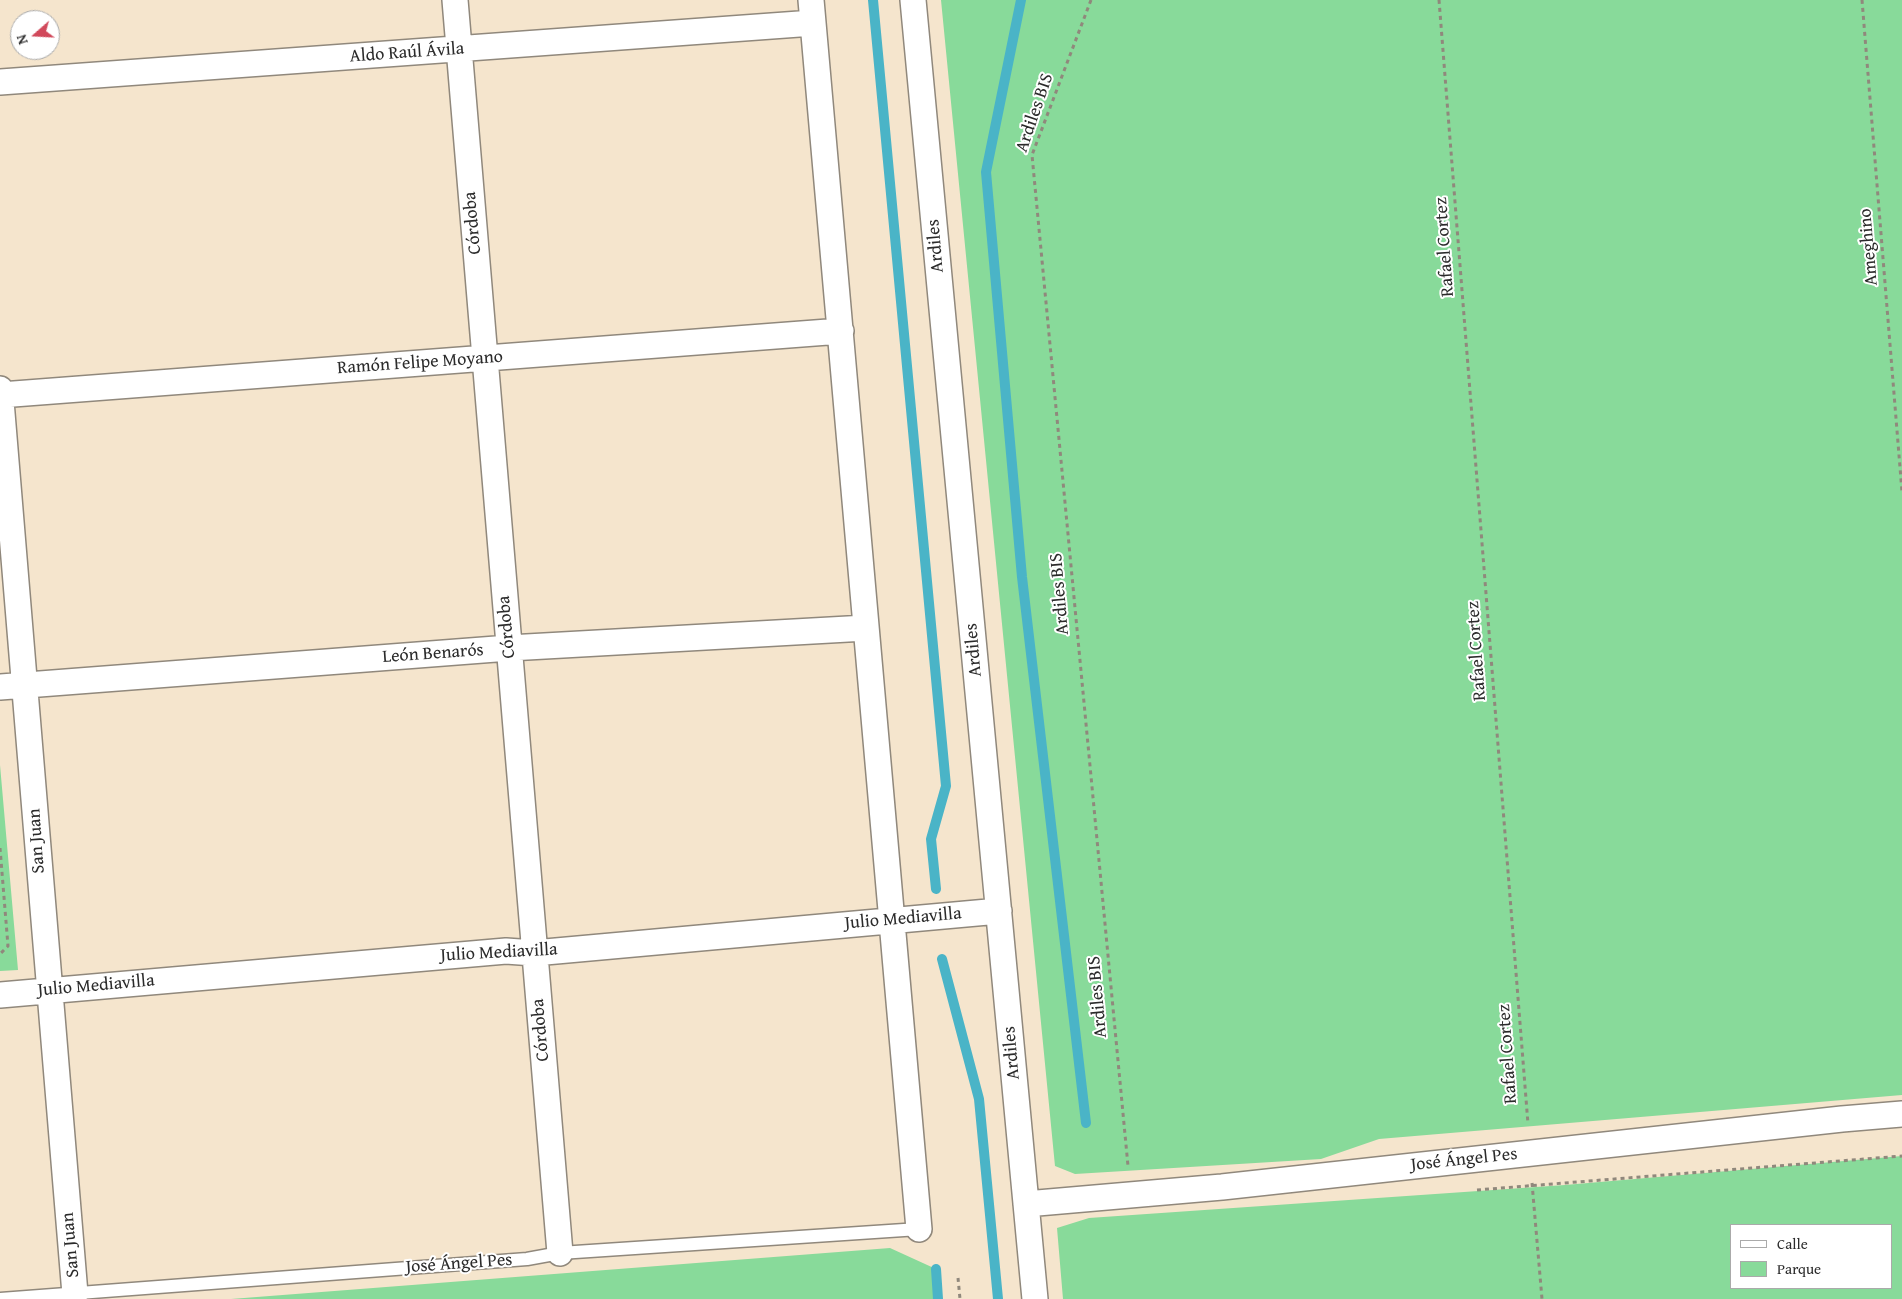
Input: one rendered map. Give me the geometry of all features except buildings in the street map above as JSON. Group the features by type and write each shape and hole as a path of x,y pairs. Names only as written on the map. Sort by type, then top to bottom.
{"street":[{"name":"Córdoba","path":"455,0 560,1253"},
{"name":"Ardiles","path":"913,0 1035,1299"},
{"name":"Aldo Raúl Ávila","path":"0,82 459,49 812,12"},
{"path":"812,12 918,1229"},
{"name":"Ramón Felipe Moyano","path":"0,395 841,331"},
{"name":"San Juan","path":"0,389 75,1294"},
{"name":"León Benarós","path":"0,687 509,648 866,628"},
{"name":"Julio Mediavilla","path":"0,994 506,951 534,952 999,911"},
{"name":"José Ángel Pes","path":"1026,1204 1130,1196 1902,1114"}],"lane":[{"name":"José Ángel Pes","path":"0,1299 527,1259 560,1253 918,1229"}],"path":[{"name":"Ardiles BIS","path":"1091,0 1032,155 1130,1196"},
{"name":"Rafael Cortez","path":"1439,0 1542,1299"},
{"name":"Ameghino","path":"1862,0 1902,492"},
{"path":"0,848 8,946 0,954"},
{"path":"958,1278 960,1299"}],"green space":[{"path":"941,0 1902,0 1902,1095 1379,1139 1321,1159 1075,1174 1055,1166"},
{"path":"0,765 18,970 0,971"},
{"path":"1902,1156 1902,1299 1063,1299 1057,1228 1089,1218 1565,1185"},
{"path":"890,1248 936,1269 938,1299 231,1299"}],"waterway":[{"path":"873,0 946,786 931,839 936,889"},
{"path":"1021,0 986,172 1022,577 1086,1123"},
{"path":"942,959 979,1099 998,1299"},
{"path":"936,1269 938,1299"}]}
